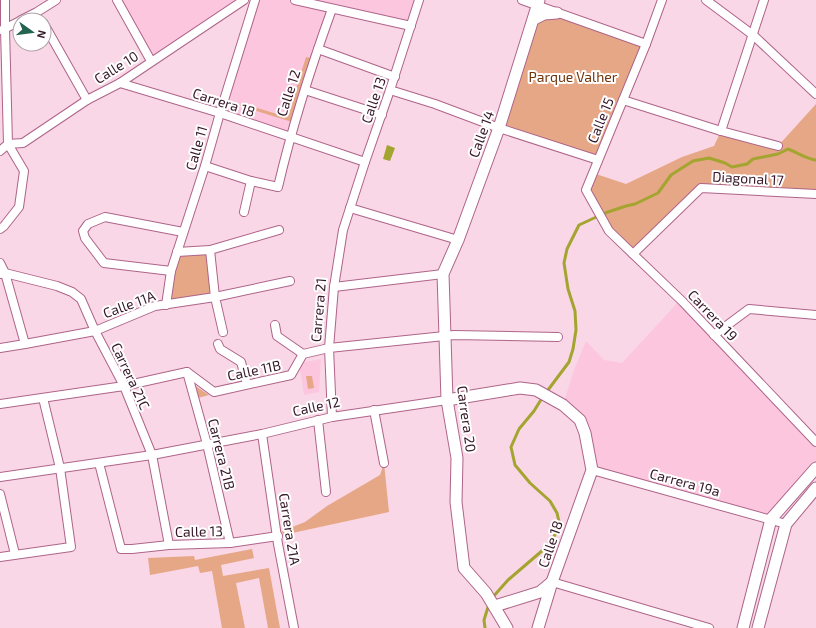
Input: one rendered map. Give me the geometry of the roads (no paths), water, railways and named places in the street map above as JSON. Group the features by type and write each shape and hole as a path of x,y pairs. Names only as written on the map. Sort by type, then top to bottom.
{"street":[{"path":"0,229 19,207 24,171 8,144 2,28 5,0"},
{"path":"37,12 56,0"},
{"path":"117,0 151,61"},
{"name":"Calle 10","path":"0,151 8,144 22,142 87,100 120,83 244,0"},
{"name":"Calle 11","path":"166,305 171,270 205,166 255,0"},
{"path":"295,0 411,26"},
{"name":"Calle 13","path":"350,208 419,0"},
{"path":"522,0 538,3 557,12 646,44"},
{"name":"Calle 15","path":"594,204 586,190 646,44 662,0"},
{"path":"706,0 753,35 816,94"},
{"path":"721,131 764,0"},
{"name":"Calle 14","path":"443,274 458,240 499,128 538,3"},
{"name":"Calle 12","path":"251,181 278,187 290,138 332,9"},
{"path":"534,19 544,14 557,12"},
{"path":"2,28 12,24"},
{"path":"52,38 87,100"},
{"path":"318,49 394,77"},
{"name":"Carrera 18","path":"120,83 220,113 290,138 365,162"},
{"path":"305,90 382,115"},
{"path":"390,90 435,104 499,128 598,160"},
{"path":"623,100 721,131 778,146"},
{"path":"205,166 251,181 244,212"},
{"name":"Diagonal 17","path":"633,254 701,188 816,194"},
{"name":"Carrera 19","path":"594,204 609,231 683,302 816,442"},
{"path":"350,208 458,240"},
{"name":"Carrera 21","path":"332,417 329,348 334,287 343,230 350,208"},
{"path":"171,270 104,263 85,238 84,231 88,224 105,217 183,232"},
{"path":"177,252 210,250 279,230"},
{"path":"210,250 215,297 223,332"},
{"path":"0,263 25,344"},
{"name":"Carrera 21C","path":"2,273 57,286 72,292 81,299 95,331 124,386 152,455 169,545"},
{"path":"334,287 443,274"},
{"name":"Carrera 20","path":"443,274 447,400 456,452 456,502 464,568 486,593 495,606"},
{"name":"Calle 11A","path":"0,348 95,331 155,306 215,297 290,281"},
{"path":"714,335 750,309 816,315"},
{"path":"276,325 277,336 303,354 329,348 454,335 558,337"},
{"path":"218,344 220,349 241,362 247,384"},
{"name":"Calle 11B","path":"187,372 214,392 291,375 303,354"},
{"path":"0,404 124,386 187,372"},
{"name":"Carrera 21B","path":"187,372 207,444 230,543"},
{"name":"Calle 12","path":"0,477 152,455 262,434 332,417 520,388 536,390 563,405 580,420 585,433 592,470"},
{"path":"0,557 71,547 60,468 43,398"},
{"path":"374,410 384,462"},
{"path":"318,420 326,492"},
{"name":"Carrera 21A","path":"262,434 294,628"},
{"name":"Calle 13","path":"99,463 121,549 169,545 230,543 278,536"},
{"path":"743,628 772,520 816,468"},
{"name":"Carrera 19a","path":"592,470 786,524"},
{"name":"Calle 18","path":"538,628 552,582 592,470"},
{"path":"758,628 786,524 816,488"},
{"path":"0,494 15,554"},
{"path":"507,628 495,606 540,592 552,582 709,628"}],"waterway":[{"path":"492,598 508,580 543,550 553,538 560,526 557,513 550,501 530,483 515,465 511,447 519,429 534,411 569,362 573,349 576,330 575,311 568,289 564,263 567,249 579,225 605,213 635,204 658,193 671,175 693,161 709,158 732,167 747,164 753,159 778,154 788,149 805,157 816,160"},
{"path":"485,628 484,620 489,604"}],"park label":[{"name":"Parque Valher","path":"573,76"}]}
